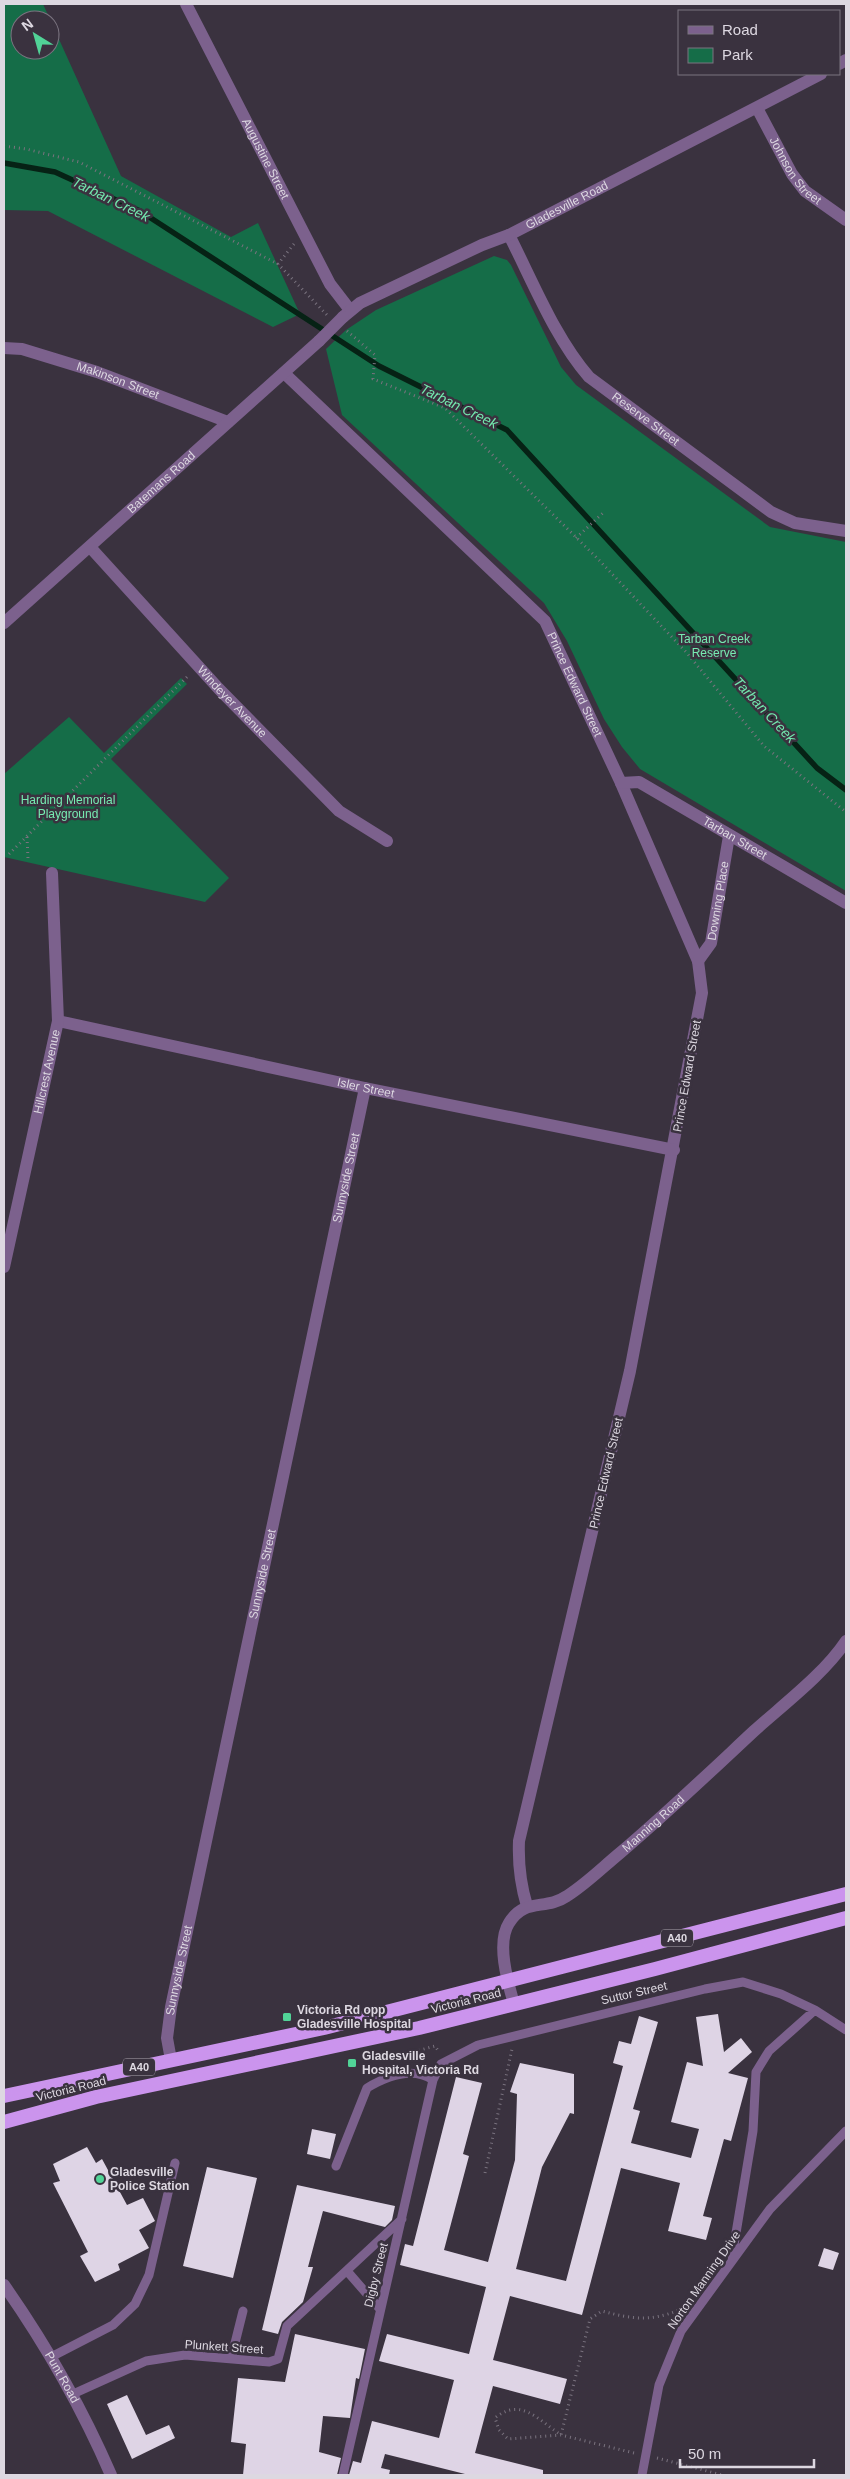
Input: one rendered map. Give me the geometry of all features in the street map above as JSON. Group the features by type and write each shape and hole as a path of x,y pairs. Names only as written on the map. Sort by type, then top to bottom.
{"highway":[{"name":"Victoria Road","path":"4,2096 324,2028 846,1894"},
{"name":"Victoria Road","path":"4,2122 104,2096 395,2034 846,1918"}],"street":[{"name":"Augustine Street","path":"186,4 330,284 341,318"},
{"name":"Gladesville Road","path":"319,340 341,318 360,303 482,245 508,235 819,75"},
{"name":"Johnson Street","path":"758,108 792,174 805,191 846,220"},
{"name":"Reserve Street","path":"508,235 564,341 589,377 771,512 796,523 846,531"},
{"name":"Batemans Road","path":"4,623 319,340"},
{"name":"Makinson Street","path":"4,348 22,349 97,372 228,422"},
{"name":"Prince Edward Street","path":"284,373 545,620 621,783 698,961 702,993 674,1150 630,1371 520,1841 518,1864 520,1884 528,1906"},
{"name":"Windeyer Avenue","path":"90,546 198,666 340,811 387,841"},
{"name":"Tarban Street","path":"621,783 639,782 846,903"},
{"name":"Downing Place","path":"698,961 711,943 729,836"},
{"name":"Hillcrest Avenue","path":"4,1267 58,1021 52,873"},
{"name":"Isler Street","path":"58,1021 365,1088 674,1150"},
{"name":"Sunnyside Street","path":"171,2060 167,2038 171,2008 365,1088"},
{"name":"Manning Road","path":"528,1906 552,1905 580,1886 659,1819 816,1674 846,1641"},
{"path":"514,2004 507,1982 503,1940 508,1925 517,1912 528,1906"},
{"name":"Punt Road","path":"4,2285 73,2394 111,2475"}],"lane":[{"name":"Suttor Street","path":"433,2080 441,2064 478,2045 515,2034 743,1982 781,1994 815,2010 846,2030"},
{"path":"732,2260 753,2131 756,2072 769,2051 815,2010"},
{"path":"336,2166 367,2088 391,2076 410,2072 426,2075 433,2080"},
{"name":"Digby Street","path":"343,2475 433,2080"},
{"name":"Norton Manning Drive","path":"642,2475 659,2385 681,2331 770,2208 846,2131"},
{"path":"51,2357 113,2325 135,2304 148,2275 175,2163"},
{"name":"Plunkett Street","path":"73,2394 146,2361 186,2355 269,2362 278,2359 287,2326 403,2218"},
{"path":"347,2271 380,2309"},
{"path":"231,2359 243,2311"}],"path":[{"path":"4,146 26,148 79,162 278,264 341,318 375,354 373,379 444,408 576,538 686,652 764,746 846,812"},
{"path":"278,264 304,232"},
{"path":"576,538 602,513"},
{"path":"9,854 198,666"},
{"path":"27,836 28,859"},
{"path":"485,2173 515,2034"},
{"path":"394,2052 395,2057 436,2046 441,2056 450,2059"},
{"path":"561,2435 590,2319 602,2312 630,2318 654,2319 678,2310 706,2295"},
{"path":"561,2435 520,2408 506,2410 495,2418 499,2430 508,2439 561,2435 722,2475"}],"green space":[{"path":"4,4 43,4 46,10 10,10 10,60 60,60 60,41 121,176 231,237 258,223 300,314 273,327 48,211 4,210"},
{"name":"Tarban Creek Reserve","path":"494,256 507,260 511,265 561,367 576,385 770,527 846,542 846,891 640,769 622,747 604,719 567,641 544,603 342,415 326,349 346,330 376,310"},
{"name":"Harding Memorial Playground","path":"181,678 187,684 111,759 229,878 205,902 4,857 4,774 69,717 104,753"}],"building":[{"path":"718,2014 724,2052 741,2038 752,2052 728,2073 748,2078 731,2141 724,2139 703,2216 712,2218 706,2240 668,2231 680,2183 621,2168 582,2315 510,2296 493,2360 567,2379 560,2404 493,2386 475,2453 543,2470 543,2475 469,2475 385,2454 381,2468 390,2470 389,2475 349,2475 353,2461 361,2463 372,2421 439,2438 454,2380 379,2361 387,2334 469,2354 486,2287 400,2265 405,2244 413,2246 456,2077 482,2083 463,2154 469,2156 444,2250 488,2262 515,2160 517,2094 510,2092 520,2063 574,2074 574,2114 570,2113 542,2167 516,2269 566,2281 623,2066 613,2063 619,2041 631,2044 639,2016 658,2022 633,2109 640,2111 631,2143 691,2158 699,2129 671,2122 687,2062 703,2066 696,2017"},
{"path":"312,2129 336,2134 330,2159 307,2154"},
{"path":"87,2147 96,2163 102,2159 127,2205 143,2198 155,2221 139,2230 149,2248 118,2264 120,2270 95,2282 80,2256 88,2252 53,2183 60,2181 53,2164"},
{"path":"207,2167 257,2178 233,2278 183,2266"},
{"path":"297,2185 395,2206 392,2220 385,2227 323,2211 308,2267 313,2267 303,2302 282,2322 278,2334 262,2330"},
{"path":"824,2248 839,2253 833,2270 818,2266"},
{"path":"295,2334 365,2349 359,2379 356,2378 350,2418 323,2416 319,2452 341,2458 337,2475 243,2475 246,2444 231,2442 238,2378 285,2382"},
{"path":"127,2395 146,2435 169,2425 175,2438 132,2459 107,2404"}],"waterway":[{"name":"Tarban Creek","path":"4,163 55,172 140,211 379,366 507,430 817,768 846,790"}],"place":[{"name":"Victoria Rd opp Gladesville Hospital","path":"287,2017"},
{"name":"Gladesville Hospital, Victoria Rd","path":"352,2063"},
{"name":"Gladesville Police Station","path":"100,2179"}]}
